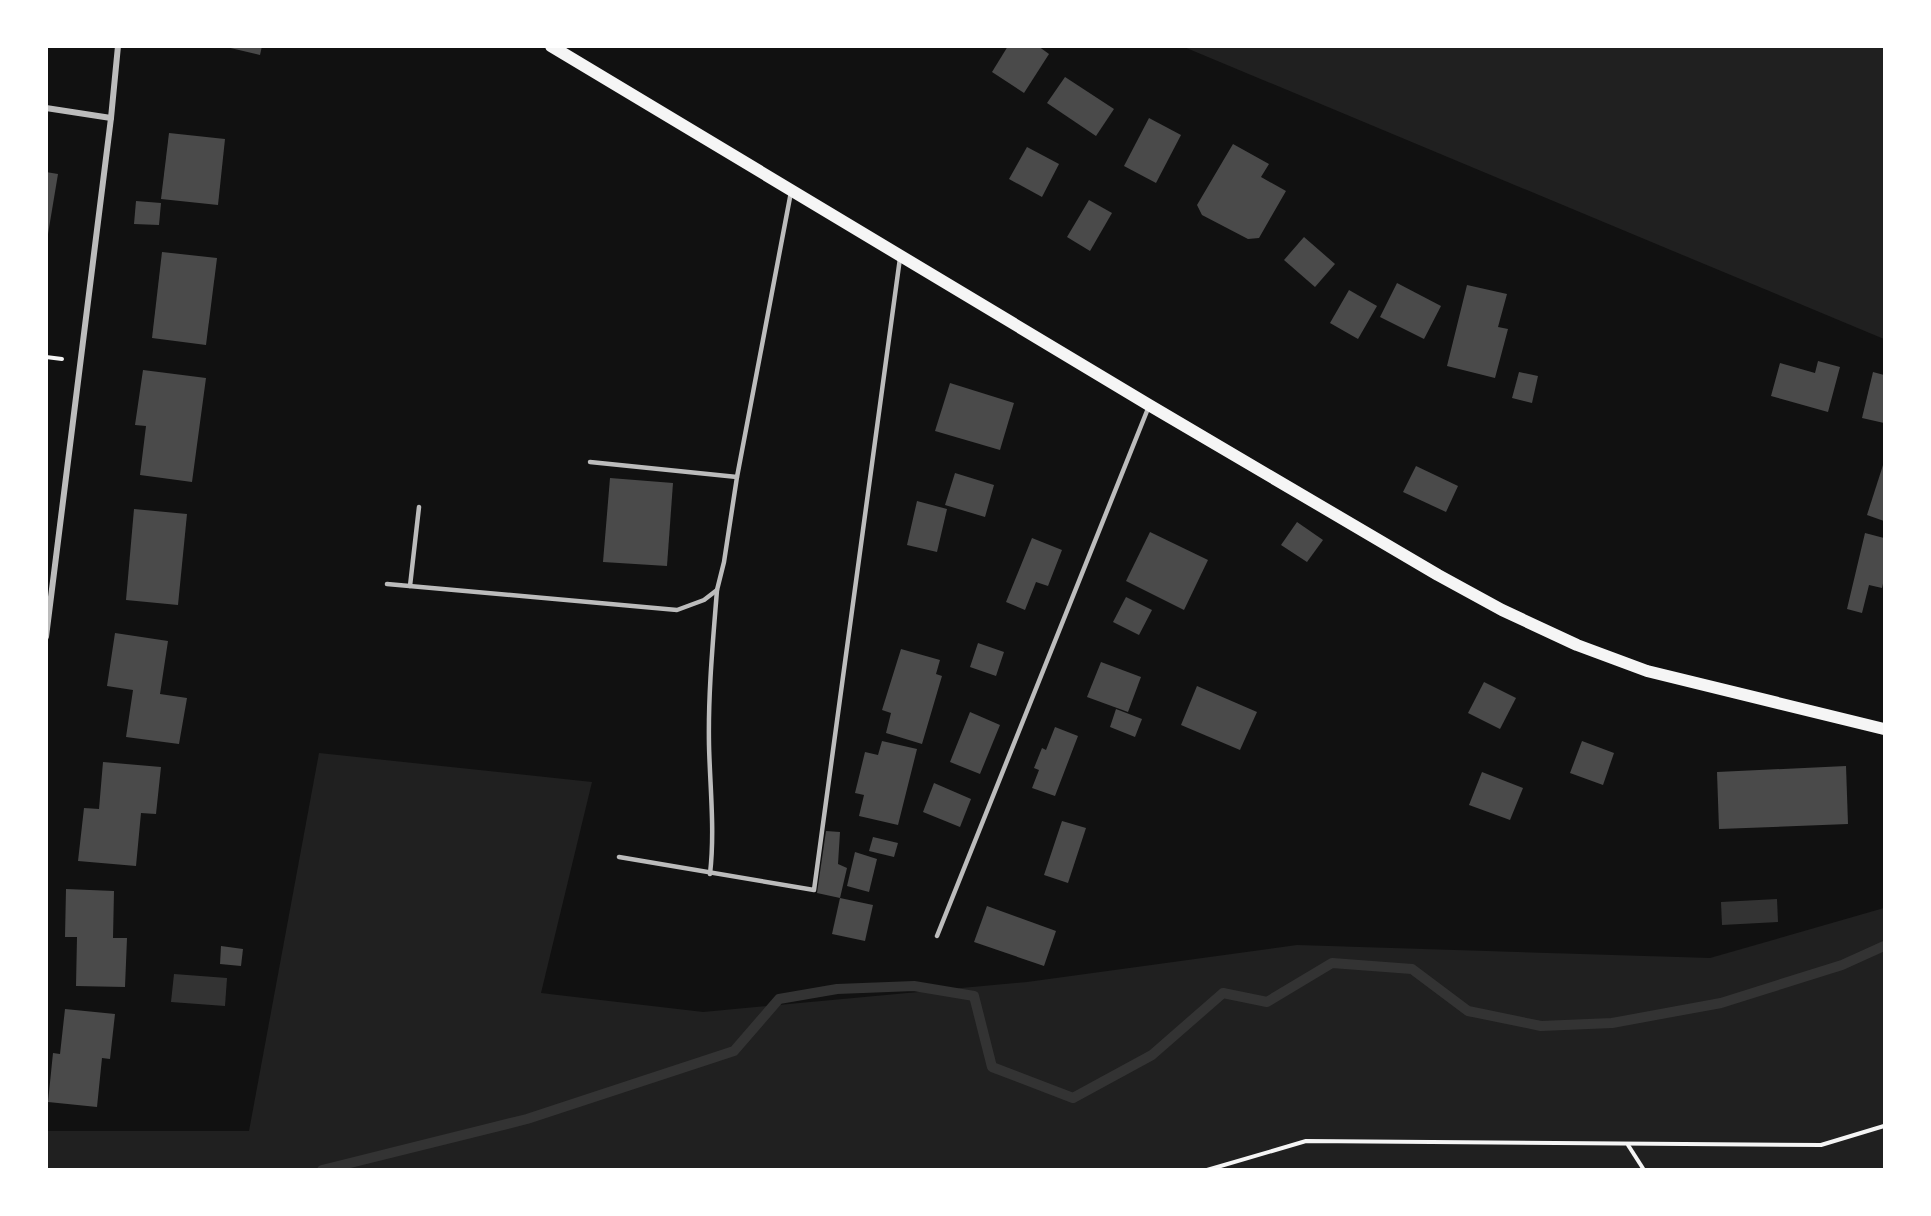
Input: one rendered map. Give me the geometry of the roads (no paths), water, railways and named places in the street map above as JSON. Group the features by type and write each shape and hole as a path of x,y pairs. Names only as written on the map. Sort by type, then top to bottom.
{"main road":[{"path":"551,46 1149,405 1438,575 1502,610 1577,645 1647,671 1884,729"}],"street":[{"path":"46,637 118,46"},
{"path":"46,108 111,117"}],"lane":[{"path":"710,874 713,851 709,746 710,684 717,590 791,190"},
{"path":"620,857 814,890 901,255"},
{"path":"937,936 1149,405"},
{"path":"590,462 737,477"},
{"path":"410,586 419,507"},
{"path":"387,584 677,610 704,600 717,590"}],"waterway":[{"path":"322,1170 527,1119 734,1051 779,999 837,989 914,986 974,996 992,1067 1073,1098 1152,1055 1223,993 1267,1002 1332,963 1412,969 1468,1011 1541,1026 1612,1023 1721,1003 1842,965 1884,946"}]}
